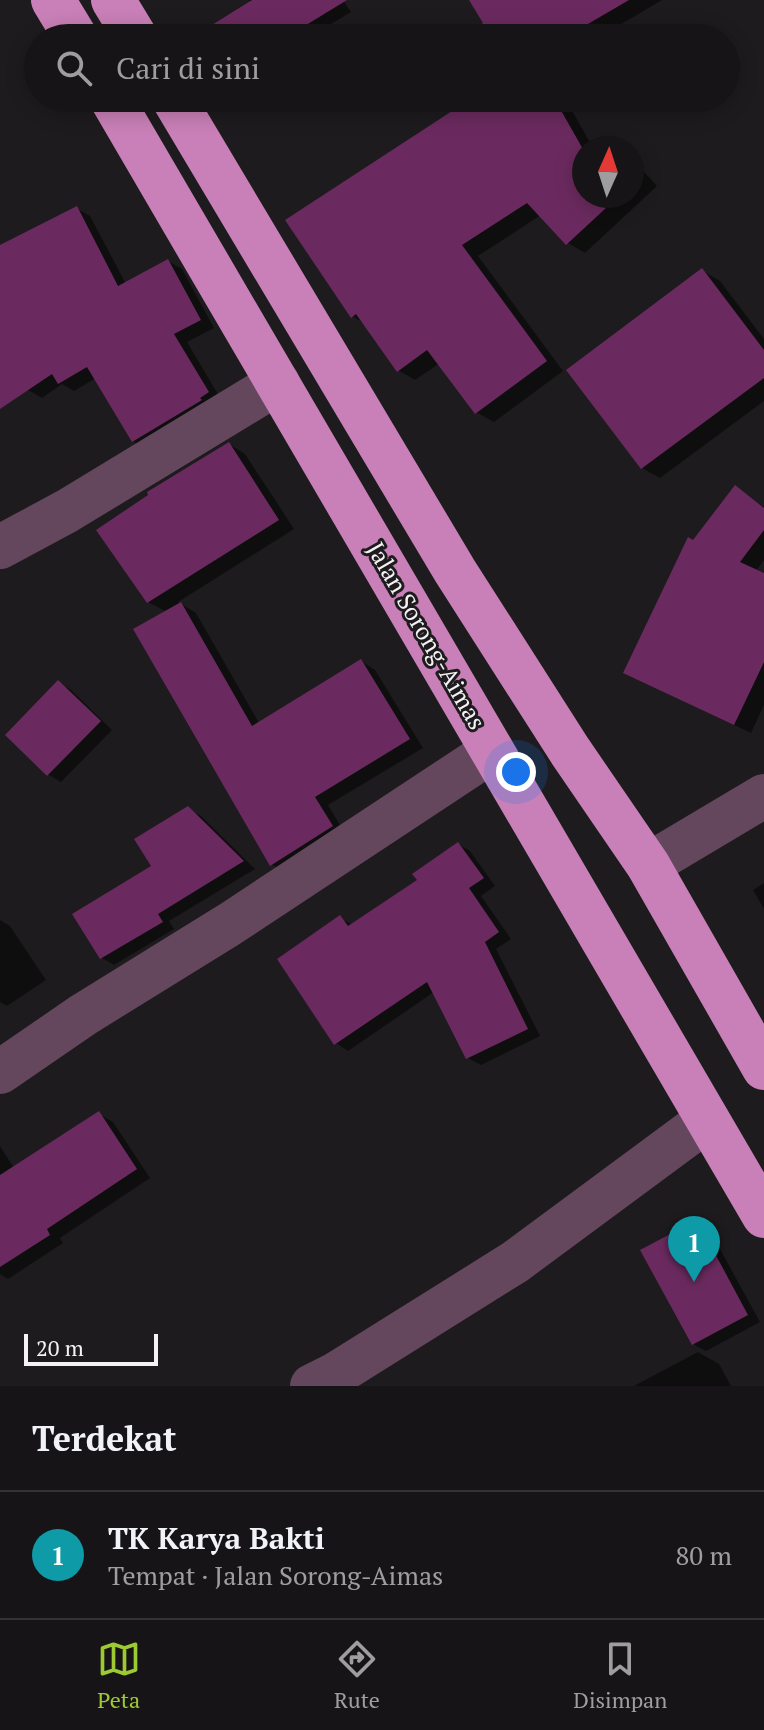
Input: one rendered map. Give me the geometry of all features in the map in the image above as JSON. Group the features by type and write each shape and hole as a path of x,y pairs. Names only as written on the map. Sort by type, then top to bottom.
{"highway":[{"path":"53,0 68,24"},
{"path":"113,0 128,24"},
{"name":"Jalan Sorong-Aimas","path":"119,112 764,1216"},
{"path":"181,112 455,571 570,751 648,865 764,1068"}],"street":[{"path":"0,547 67,511 278,383"},
{"path":"0,1072 492,751"},
{"path":"648,865 764,796"},
{"path":"312,1386 515,1262 707,1120"}],"building":[{"path":"252,0 347,0 308,24 213,24"},
{"path":"469,0 629,0 588,24 483,23"},
{"path":"451,112 562,112 576,136 572,136 572,208 606,208 566,245 527,203 462,245 547,361 475,414 427,350 397,372 356,314 351,318 285,220"},
{"path":"77,206 118,286 168,259 201,320 174,334 209,392 200,398 202,400 132,442 87,367 58,384 52,374 0,409 0,245"},
{"path":"702,268 764,350 764,378 641,469 566,370"},
{"path":"229,442 279,520 147,603 96,530 148,495 147,492"},
{"path":"735,485 764,508 764,530 740,562 764,573 764,662 734,725 623,673 688,537 693,540"},
{"path":"181,602 252,726 361,659 410,739 315,797 333,826 270,866 133,629"},
{"path":"58,680 101,721 47,776 5,735"},
{"path":"188,806 244,861 158,914 163,922 100,959 72,914 151,866 134,839"},
{"path":"458,842 484,878 469,888 499,932 485,942 528,1029 466,1059 427,982 334,1045 277,959 340,915 348,926 417,880 412,874"},
{"path":"99,1111 137,1169 47,1229 50,1235 0,1267 0,1175"},
{"path":"697,1220 748,1315 692,1345 640,1250"}],"place":[{"name":"TK Karya Bakti","path":"694,1282"}]}
